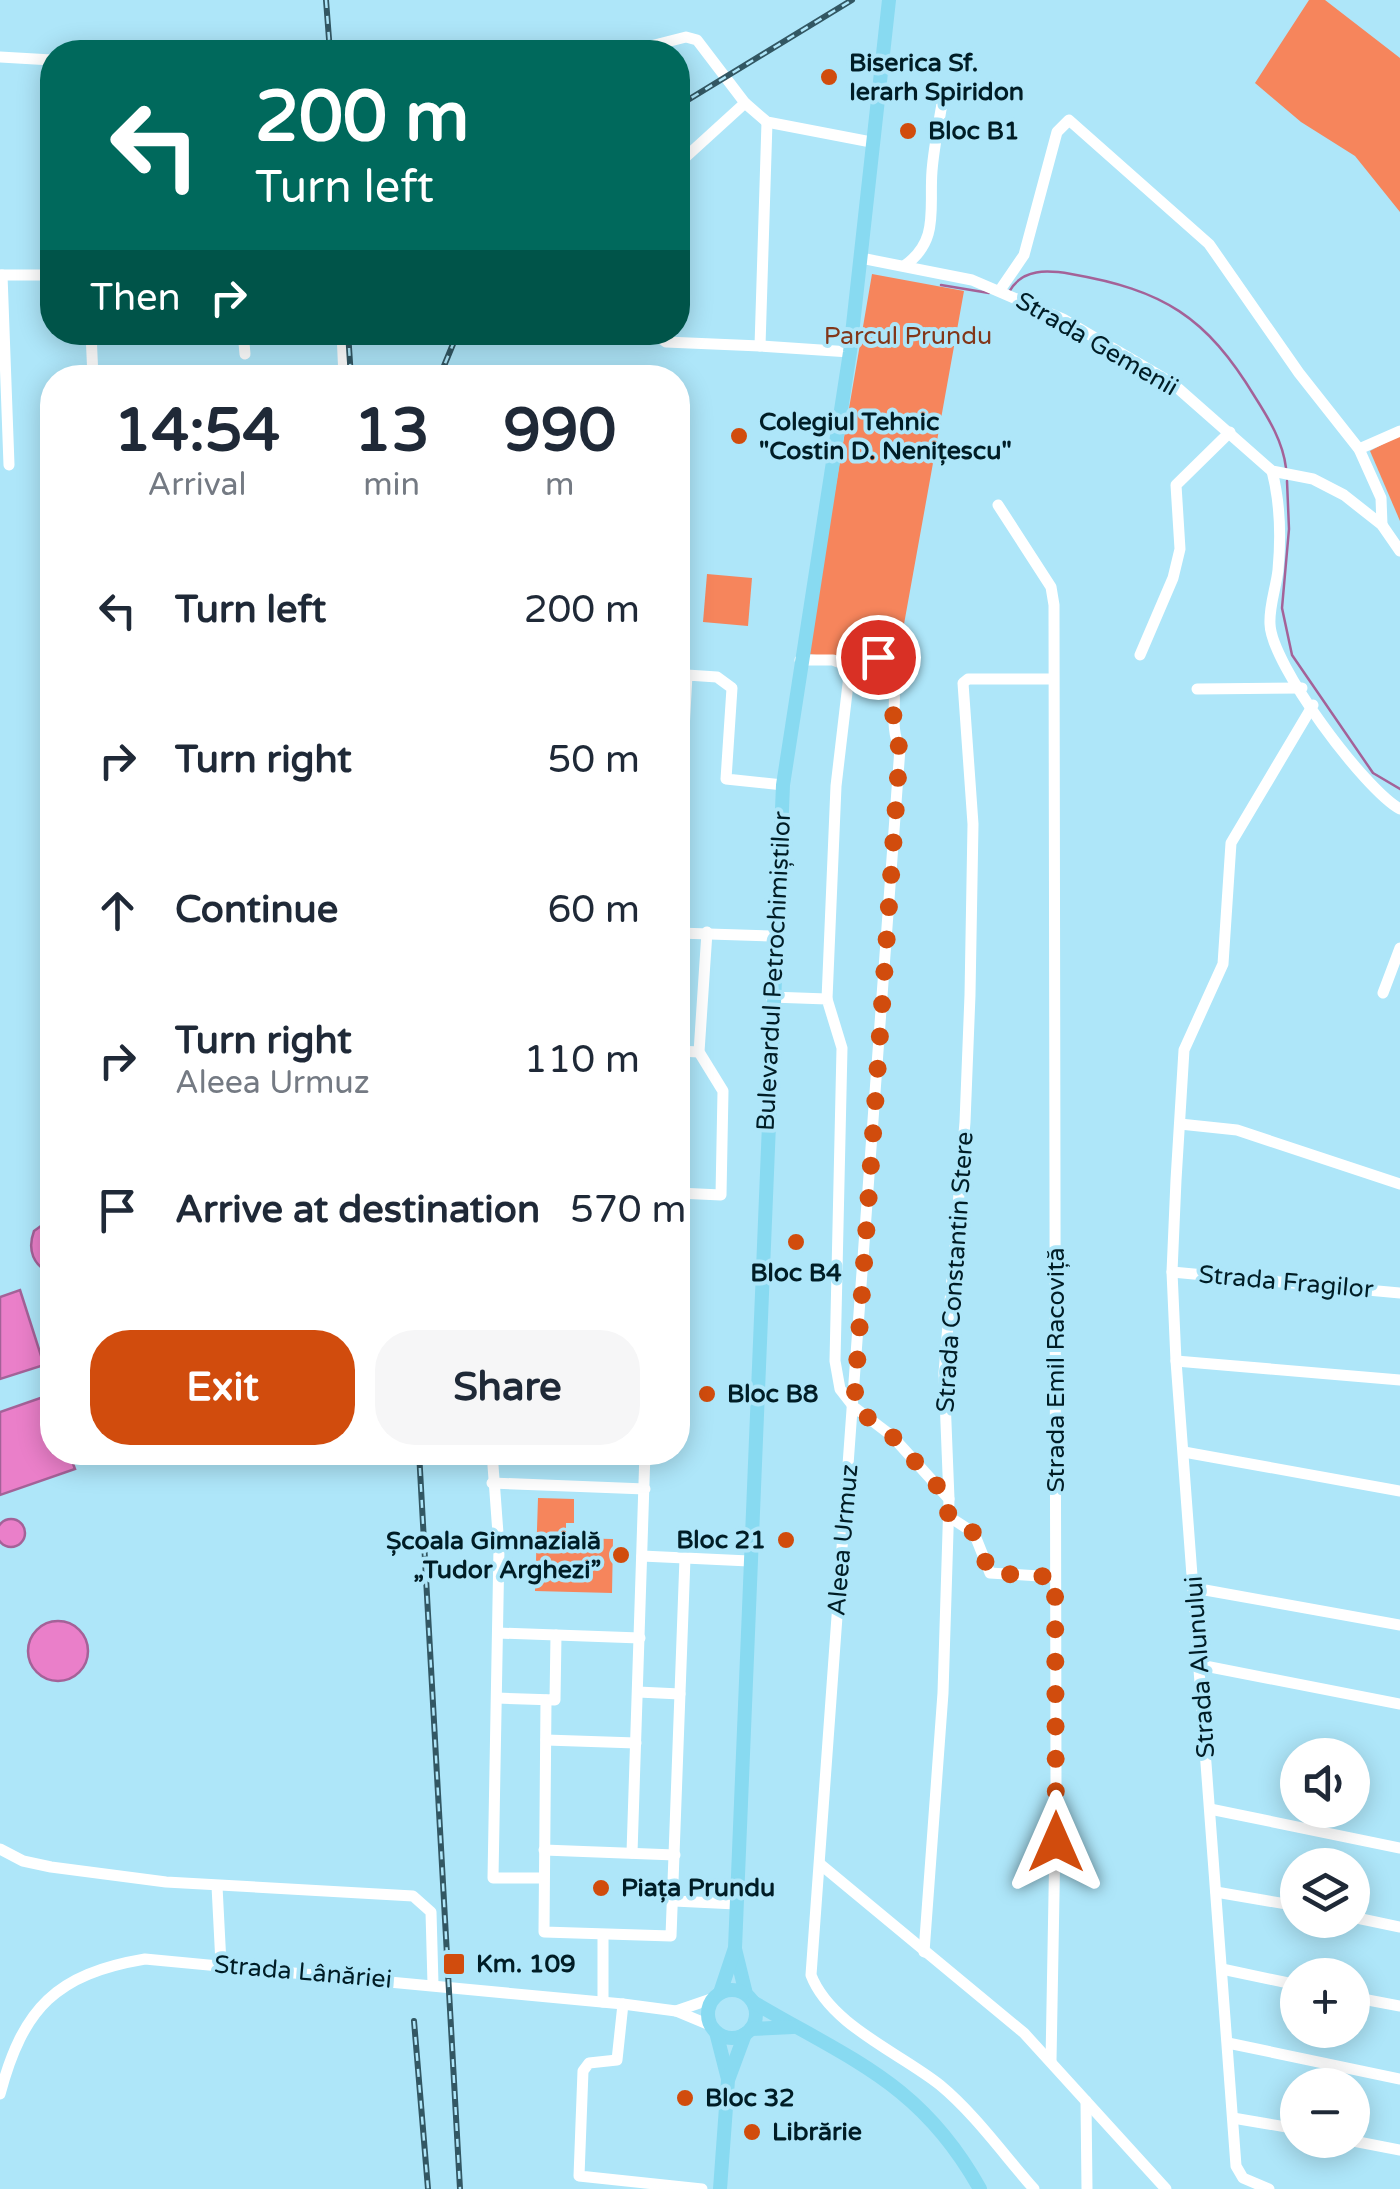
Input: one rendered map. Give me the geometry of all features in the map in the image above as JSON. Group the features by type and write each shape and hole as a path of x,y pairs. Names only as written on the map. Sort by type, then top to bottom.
{"main road":[{"name":"Bulevardul Petrochimiștilor","path":"717,1996 734,1948 773,936 783,786 850,352 889,0"},
{"name":"Bulevardul Petrochimiștilor","path":"734,1948 750,1998"},
{"path":"728,2080 708,2012 717,1996 733,1990 860,2061 907,2094 949,2139 980,2189"},
{"path":"720,2189 728,2080 756,2016 750,1998"},
{"path":"714,2029 730,2038 794,2026"}],"street":[{"path":"674,40 696,40 745,103 767,122 872,142"},
{"path":"0,57 40,59"},
{"path":"904,266 914,259 932,226 932,172 944,91"},
{"path":"690,153 745,103"},
{"path":"1000,290 1024,254 1056,132 1069,120 1209,244 1299,373 1360,449 1382,498 1382,525"},
{"path":"760,346 767,122"},
{"name":"Strada Gemenii","path":"860,258 1016,296 1172,383 1276,473"},
{"path":"9,465 1,275 40,275"},
{"path":"690,343 850,352"},
{"path":"244,345 246,354"},
{"path":"1360,449 1400,431"},
{"path":"1140,654 1173,578 1180,549 1176,485 1230,432"},
{"path":"1400,550 1382,525 1325,484 1276,473 1279,528 1270,624 1276,649 1366,784 1400,809"},
{"name":"Strada Emil Racoviță","path":"998,506 1051,587 1055,1577 1051,2061"},
{"name":"Aleea Urmuz","path":"800,660 833,660 862,671 870,656 887,664 896,679 892,734 900,748 811,1976 817,1990 834,2009 942,2087 1034,2189"},
{"path":"850,667 836,786 827,999 842,1048 844,1090 835,1361 840,1390 854,1407 892,1436 949,1499"},
{"path":"690,675 717,677 732,688 726,778 783,786"},
{"name":"Strada Constantin Stere","path":"924,1952 944,1694 949,1499 944,1373 965,1122 972,900 973,824 962,682 968,678 1052,679"},
{"path":"1196,689 1302,688"},
{"name":"Strada Alunului","path":"1269,2189 1238,2174 1172,1272 1184,1050 1223,964 1229,854 1235,829 1281,763 1312,705"},
{"path":"690,1194 721,1195 722,1091 699,1052 706,932"},
{"path":"690,933 773,936"},
{"path":"1382,993 1400,948"},
{"path":"771,997 827,999"},
{"path":"690,1052 699,1052"},
{"path":"1180,1124 1237,1130 1400,1184"},
{"name":"Strada Fragilor","path":"1172,1272 1400,1293"},
{"path":"1176,1360 1400,1380"},
{"path":"1184,1452 1400,1491"},
{"path":"492,1465 500,1546 493,1878 544,1878"},
{"path":"632,1853 645,1465"},
{"path":"492,1483 644,1488"},
{"path":"948,1516 974,1533 990,1573 1055,1577"},
{"path":"642,1556 749,1561"},
{"path":"546,1700 544,1932 668,1938 673,1933 684,1558"},
{"path":"1194,1588 1400,1626"},
{"path":"498,1633 640,1638"},
{"path":"496,1698 555,1700 556,1634"},
{"path":"1200,1665 1400,1704"},
{"path":"638,1692 680,1694"},
{"path":"546,1740 636,1743"},
{"path":"1210,1809 1400,1848"},
{"path":"0,1849 23,1861 52,1867 218,1886 330,1888 413,1896 430,1912 433,1984"},
{"path":"544,1850 675,1855"},
{"path":"820,1864 1024,2033 1166,2189"},
{"path":"218,1886 221,1964"},
{"path":"1216,1892 1280,1903"},
{"path":"674,1902 736,1904"},
{"path":"1370,1921 1400,1928"},
{"path":"603,1936 603,2002"},
{"name":"Strada Lânăriei","path":"0,2094 13,2046 25,2022 51,1996 110,1965 146,1959 433,1984 676,2011"},
{"path":"1222,1969 1280,1982"},
{"path":"676,2011 717,1996"},
{"path":"1370,2000 1400,2006"},
{"path":"623,2004 617,2060 589,2063 583,2072 579,2176 702,2189"},
{"path":"676,2011 714,2029"},
{"path":"1228,2043 1400,2079"},
{"path":"1086,2101 1087,2189"},
{"path":"1233,2118 1280,2126"},
{"path":"1370,2144 1400,2150"}],"green space":[{"path":"1309,0 1325,0 1400,58 1400,212 1355,156 1301,122 1255,83"},
{"name":"Parcul Prundu","path":"872,274 964,291 897,663 873,647 855,659 807,654"},
{"path":"1400,435 1400,521 1370,451"},
{"path":"707,574 752,578 748,626 703,622"},
{"path":"538,1498 574,1499 574,1523 566,1523 566,1538 613,1539 612,1593 535,1591"}],"shaded area":[{"path":"40,1227 40,1266 33,1257 34,1231"},
{"path":"20,1290 40,1352 40,1366 0,1379 0,1297"},
{"path":"40,1398 40,1465 74,1465 75,1469 0,1495 0,1412"},
{"path":"5,1520 17,1520 24,1527 24,1539 17,1546 5,1546 -1,1540 -1,1526"},
{"path":"58,1621 79,1630 88,1651 79,1672 58,1681 37,1672 28,1651 37,1630"}],"waterway":[{"path":"1009,292 1028,275 1062,273 1132,289 1179,311 1200,327 1237,369 1275,431 1286,468"},
{"path":"941,285 989,293"},
{"path":"1287,481 1289,529 1282,608 1292,655 1373,773 1400,789"}],"railway":[{"path":"326,0 329,40"},
{"path":"690,99 852,0"},
{"path":"349,345 350,365"},
{"path":"444,365 453,345"},
{"path":"420,1465 460,2189"},
{"path":"414,2021 428,2189"}],"place":[{"name":"Biserica Sf. Ierarh Spiridon","path":"829,77"},
{"name":"Bloc B1","path":"908,131"},
{"name":"Colegiul Tehnic \"Costin D. Nenițescu\"","path":"739,436"},
{"name":"Bloc B4","path":"796,1242"},
{"name":"Bloc B8","path":"707,1394"},
{"name":"Bloc 21","path":"786,1540"},
{"name":"Școala Gimnazială „Tudor Arghezi”","path":"621,1555"},
{"name":"Piața Prundu","path":"601,1888"},
{"name":"Km. 109","path":"454,1964"},
{"name":"Bloc 32","path":"685,2098"},
{"name":"Librărie","path":"752,2132"}],"route":[{"path":"878,657 896,679 892,734 900,748 854,1407 892,1436 949,1499 948,1516 974,1533 990,1573 1055,1577 1056,1842"}]}
